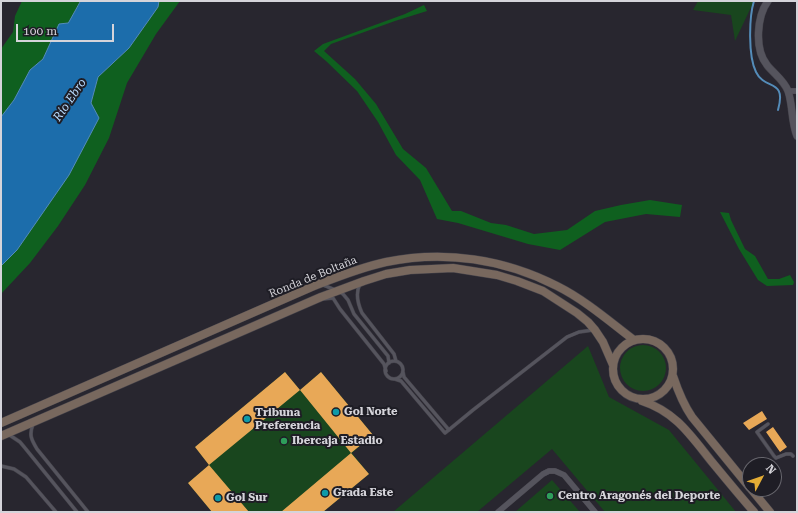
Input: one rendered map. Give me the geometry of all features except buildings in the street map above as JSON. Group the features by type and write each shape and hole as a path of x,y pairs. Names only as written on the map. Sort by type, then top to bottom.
{"main road":[{"name":"Ronda de Boltaña","path":"1,423 317,285 361,269 385,262 403,259 431,256 453,257 497,263 517,269 536,276 573,296 592,308 634,340"},
{"name":"Ronda de Boltaña","path":"4,435 338,290 386,274 410,270 453,268 497,275 517,281 543,291 577,312 595,330 603,342 612,365 616,383 621,391 638,400 660,408 680,424 754,512"},
{"path":"612,365 620,349 634,340 648,339 661,344 666,350 673,363 674,370 669,385 664,392 656,397 647,400 638,400"},
{"path":"673,376 681,398 692,417 742,478"},
{"path":"758,497 770,512"}],"street":[{"path":"768,1 761,15 759,26 760,53 763,60 788,91 797,136"},
{"path":"788,91 797,91"},
{"path":"498,512 543,474 549,471 555,471 564,475 595,512"}],"lane":[{"path":"364,281 358,288 357,298 362,314 394,354 396,361 402,365 404,377 449,430"},
{"path":"317,285 338,290 346,297 354,314 388,356 389,363 386,367 386,371"},
{"path":"313,300 333,298 384,364 388,376 392,379 400,381 445,433 567,337 579,332 595,330"},
{"path":"389,363 396,361"},
{"path":"395,379 400,377 403,372"},
{"path":"35,421 31,439 37,449 88,512"},
{"path":"768,424 757,432 774,456 776,458 786,454 791,454 793,456"},
{"path":"4,435 13,437 25,448 77,512"},
{"path":"1,466 14,469 26,478 56,512"}],"green space":[{"path":"22,1 81,1 68,23 59,25 43,59 30,70 14,100 1,117 1,49 13,32 15,16"},
{"path":"159,1 180,1 156,34 127,83 109,138 85,185 58,226 30,263 1,294 1,266 17,250 31,229 91,103 98,77 129,48 158,7"},
{"path":"698,1 754,1 735,41 731,15 693,10"},
{"path":"424,5 427,11 331,44 324,51 355,79 376,104 403,149 426,168 452,211 461,211 491,223 506,225 534,234 567,230 595,211 650,200 682,205 680,217 646,214 605,222 560,250 528,244 458,223 437,219 420,180 396,155 378,122 357,91 314,51 323,44 405,14"},
{"path":"720,212 729,213 745,249 755,256 768,279 779,279 790,275 794,282 793,285 767,286 758,280 739,249"},
{"path":"639,345 647,345 656,349 662,355 666,368 662,381 656,387 647,391 639,391 630,387 624,381 620,372 620,364 624,355 630,349"},
{"path":"588,346 609,397 669,430 736,512 605,512 552,449 477,512 393,512"},
{"name":"Ibercaja Estadio","path":"285,372 300,390 321,372 373,435 352,453 369,474 323,512 212,512 188,483 209,465 195,447"},
{"name":"Centro Aragonés del Deporte","path":"552,480 580,512 515,512"}],"water":[{"name":"Río Ebro","path":"81,1 159,1 158,7 129,48 98,77 91,103 99,118 69,175 17,250 1,266 1,117 14,100 30,70 43,59 59,24 68,23"}],"waterway":[{"path":"754,1 750,36 753,65 760,78 774,86 780,93 778,110"}],"place":[{"name":"Gol Norte","path":"336,412"},
{"name":"Tribuna Preferencia","path":"247,419"},
{"name":"Ibercaja Estadio","path":"284,441"},
{"name":"Grada Este","path":"325,493"},
{"name":"Centro Aragonés del Deporte","path":"550,496"},
{"name":"Gol Sur","path":"218,498"}]}
